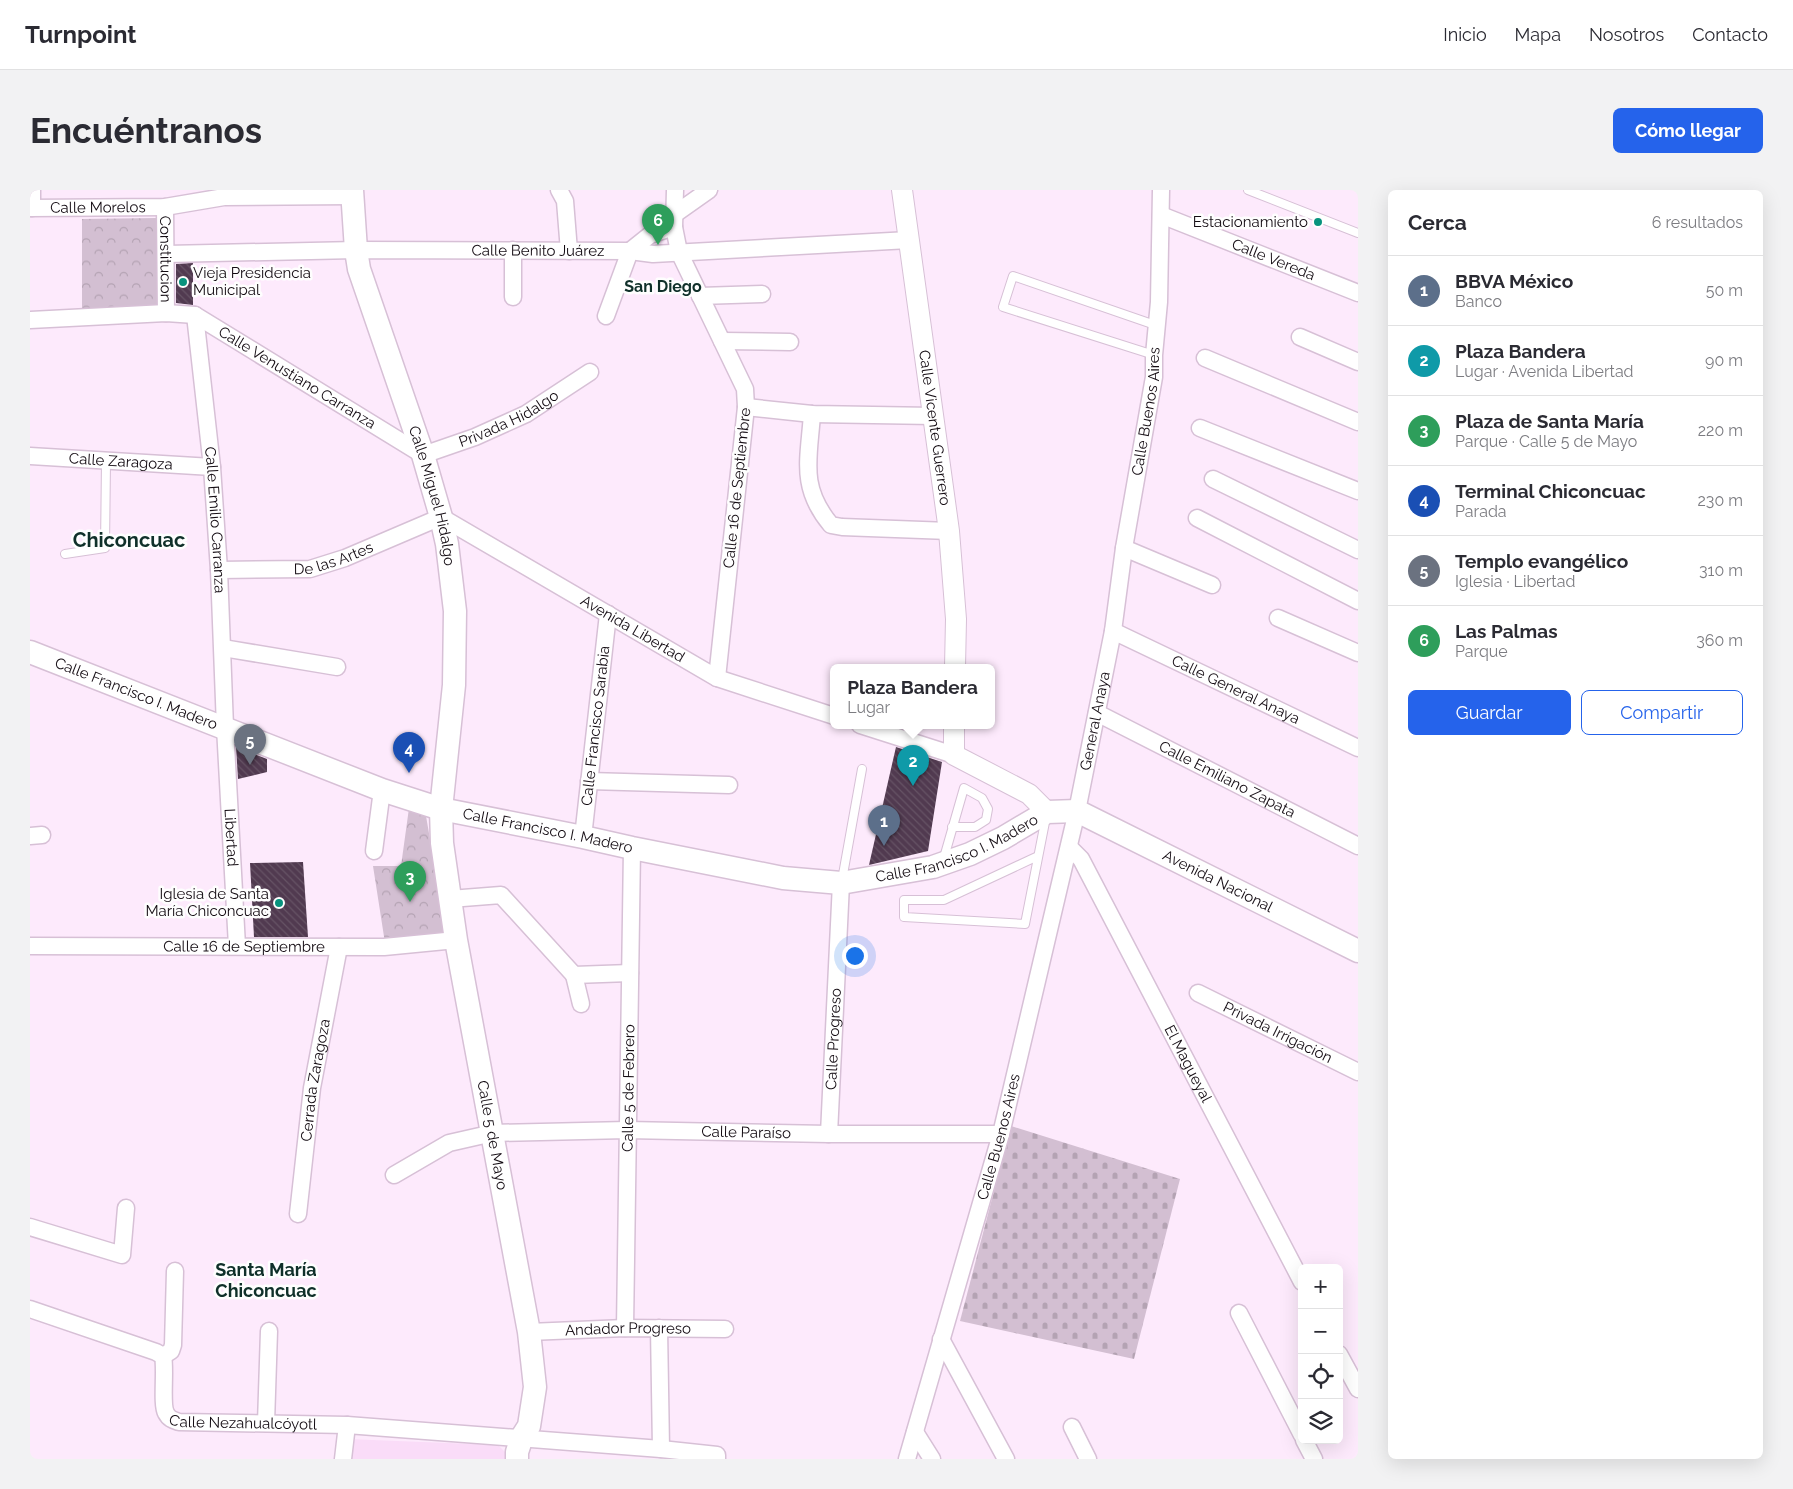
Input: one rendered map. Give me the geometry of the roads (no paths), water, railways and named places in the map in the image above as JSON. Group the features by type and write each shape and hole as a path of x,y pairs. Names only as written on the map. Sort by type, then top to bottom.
{"main road":[{"name":"Calle Miguel Hidalgo","path":"352,193 359,268 423,455 447,544 455,620 454,684 441,809"},
{"name":"Calle Francisco I. Madero","path":"30,652 382,790 441,809 783,878 841,883 933,867 970,854 1003,838 1047,812 1077,811"},
{"name":"Calle 5 de Mayo","path":"441,809 442,843 456,940 529,1332 535,1387 529,1426 522,1437 517,1452 517,1459"},
{"name":"Avenida Nacional","path":"1077,811 1358,950"}],"street":[{"path":"31,208 32,190"},
{"path":"559,190 564,201 569,251"},
{"name":"Calle 16 de Septiembre","path":"675,190 675,220 679,252 745,389 746,407 717,678"},
{"path":"606,316 630,251 650,235 675,220 710,190"},
{"name":"Calle Vicente Guerrero","path":"902,190 949,531 956,619 955,664"},
{"name":"Calle Buenos Aires","path":"1113,631 1124,548 1154,377 1154,355 1158,326 1161,190"},
{"name":"Calle Morelos","path":"31,208 165,207 224,194 352,193"},
{"name":"Constitucion","path":"165,207 166,313"},
{"name":"Calle Vereda","path":"1161,215 1358,293"},
{"name":"Calle Benito Juárez","path":"166,254 356,250 513,250 630,251 653,254 909,240"},
{"path":"513,250 513,297"},
{"path":"700,296 762,294"},
{"name":"Calle Venustiano Carranza","path":"30,320 166,313 195,315 423,455"},
{"name":"Calle Emilio Carranza","path":"195,315 212,467 219,570 224,727"},
{"path":"1300,337 1358,362"},
{"path":"722,340 790,342"},
{"path":"1205,358 1358,422"},
{"name":"Privada Hidalgo","path":"423,455 475,437 526,414 590,372"},
{"path":"746,407 812,414 934,416"},
{"path":"812,414 808,478 815,504 831,525 949,531"},
{"path":"1200,428 1358,491"},
{"name":"Calle Zaragoza","path":"30,456 212,467"},
{"path":"1213,478 1358,550"},
{"name":"Avenida Libertad","path":"441,517 717,678 830,715"},
{"name":"De las Artes","path":"219,570 310,568 345,558 441,517"},
{"path":"1197,518 1358,602"},
{"path":"1124,548 1212,585"},
{"name":"Calle Francisco Sarabia","path":"583,837 608,614"},
{"path":"1278,618 1358,653"},
{"name":"General Anaya","path":"1077,811 1113,631"},
{"name":"Calle General Anaya","path":"1113,631 1358,748"},
{"path":"222,648 337,667"},
{"name":"Calle Emiliano Zapata","path":"1097,713 1358,846"},
{"name":"Libertad","path":"224,727 237,946"},
{"path":"873,729 954,755 1029,794 1047,812"},
{"path":"954,729 954,755"},
{"path":"589,781 729,785"},
{"path":"374,851 382,790"},
{"name":"Calle Buenos Aires","path":"907,1459 1001,1134 1077,811"},
{"name":"El Magueyal","path":"1069,847 1081,859 1298,1274"},
{"name":"Calle 5 de Febrero","path":"625,1328 632,848"},
{"name":"Calle Progreso","path":"829,1134 841,883"},
{"path":"450,899 501,895 574,975 581,1004"},
{"name":"Calle 16 de Septiembre","path":"30,946 384,947 456,940"},
{"name":"Cerrada Zaragoza","path":"298,1214 312,1088 339,947"},
{"path":"574,975 630,973"},
{"name":"Privada Irrigación","path":"1198,993 1358,1072"},
{"name":"Calle Paraíso","path":"394,1175 449,1143 493,1133 628,1130 829,1134 1001,1134"},
{"path":"30,1227 122,1255 126,1208"},
{"path":"30,1309 163,1356 171,1351 174,1345 175,1272"},
{"path":"1239,1313 1298,1427"},
{"name":"Andador Progreso","path":"529,1332 625,1328 725,1329"},
{"path":"659,1328 661,1448"},
{"path":"266,1423 269,1331"},
{"path":"941,1339 1006,1459"},
{"name":"Calle Nezahualcóyotl","path":"163,1356 165,1364 164,1411 170,1419 179,1422 347,1425 522,1437 661,1448 717,1455 717,1459"},
{"path":"1343,1361 1358,1389"},
{"path":"343,1459 347,1425"},
{"path":"1072,1427 1088,1459"},
{"path":"915,1432 932,1459"},
{"path":"1306,1444 1314,1459"}],"lane":[{"path":"1248,190 1358,233"},
{"path":"1154,355 1003,307 1013,276 1158,326"},
{"path":"65,554 105,548 106,461"},
{"path":"841,883 862,769"},
{"path":"942,864 952,827 964,788 982,798 988,809 986,820 974,827 952,827"},
{"path":"1038,856 944,900 904,900 904,917 1025,924 1047,812"}],"place":[{"name":"Estacionamiento","path":"1318,222"},
{"name":"Las Palmas","path":"658,245"},
{"name":"Vieja Presidencia Municipal","path":"183,282"},
{"name":"Templo evangélico","path":"250,765"},
{"name":"Terminal Chiconcuac","path":"409,773"},
{"name":"Plaza Bandera","path":"913,786"},
{"name":"BBVA México","path":"884,846"},
{"name":"Plaza de Santa María","path":"410,902"},
{"name":"Iglesia de Santa María Chiconcuac","path":"279,903"}],"district":[{"name":"San Diego","path":"663,286"},
{"name":"Chiconcuac","path":"129,540"},
{"name":"Santa María Chiconcuac","path":"266,1279"}]}
